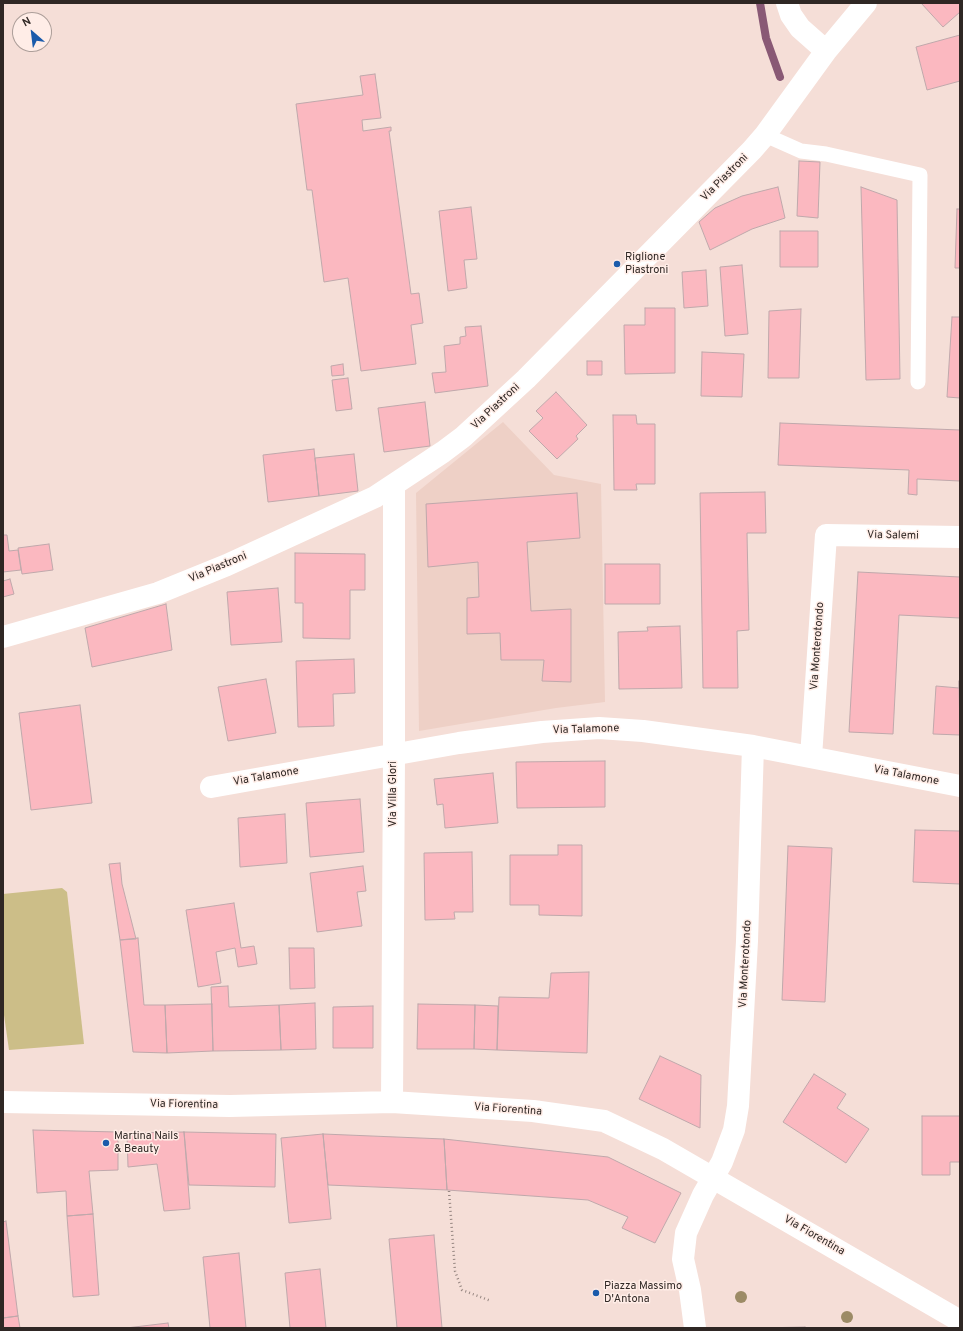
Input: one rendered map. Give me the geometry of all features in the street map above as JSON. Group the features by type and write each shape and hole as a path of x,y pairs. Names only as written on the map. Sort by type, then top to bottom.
{"street":[{"path":"787,3 791,16 800,28 826,51"},
{"name":"Via Piastroni","path":"3,637 158,593 228,565 375,497 394,486 463,437 526,379 766,135 826,51 866,3"},
{"name":"Via Villa Glori","path":"392,1102 394,486"},
{"name":"Via Salemi","path":"826,535 960,537"},
{"name":"Via Monterotondo","path":"811,757 826,535"},
{"name":"Via Talamone","path":"211,787 459,743 542,732 599,728 643,731 753,746 960,786"},
{"name":"Via Monterotondo","path":"714,1178 734,1130 738,1106 747,941 753,746"},
{"name":"Via Fiorentina","path":"3,1102 230,1106 392,1102 533,1111 604,1121 657,1146 714,1178 960,1321"},
{"path":"695,1328 690,1290 683,1259 686,1233 703,1195 714,1178"}],"lane":[{"path":"766,135 801,151 826,154 920,176 918,382"}],"path":[{"path":"449,1191 455,1271 462,1290 492,1301"}],"shaded area":[{"path":"503,422 554,475 601,484 605,702 556,708 419,731 416,493"},
{"path":"62,888 67,892 84,1044 9,1050 3,1008 3,894"}],"building":[{"path":"921,3 960,3 960,12 943,27"},
{"path":"960,35 960,81 927,90 916,47"},
{"path":"375,74 381,118 362,120 363,131 391,127 391,131 389,131 411,294 419,293 423,323 411,325 416,364 361,371 348,278 324,282 312,190 307,190 296,104 363,95 360,76"},
{"path":"799,161 820,162 818,218 797,216"},
{"path":"778,187 785,218 752,229 710,250 699,222 715,208 742,196"},
{"path":"861,187 897,200 900,379 866,380"},
{"path":"471,207 477,259 464,260 467,288 448,291 439,211"},
{"path":"957,209 960,209 960,268 955,268"},
{"path":"780,231 818,231 818,267 780,267"},
{"path":"742,265 748,334 725,336 720,267"},
{"path":"706,270 708,306 684,308 682,272"},
{"path":"645,308 675,308 675,373 625,374 624,325 645,325"},
{"path":"801,309 799,378 768,378 769,311"},
{"path":"952,317 960,317 960,398 947,397"},
{"path":"481,326 488,386 435,393 432,373 446,372 444,346 460,344 460,337 466,336 465,327"},
{"path":"702,352 744,354 742,397 701,396"},
{"path":"587,361 602,361 602,375 587,375"},
{"path":"343,364 344,375 332,376 331,366"},
{"path":"348,378 352,409 336,411 332,380"},
{"path":"556,392 587,425 576,436 578,439 557,459 529,431 543,418 536,411"},
{"path":"425,402 430,446 384,452 378,408"},
{"path":"613,415 636,415 637,424 655,424 655,484 636,484 637,490 614,490"},
{"path":"780,423 960,430 960,481 917,479 917,495 908,494 909,470 778,465"},
{"path":"314,449 319,496 268,502 263,455"},
{"path":"354,454 358,491 319,496 315,458"},
{"path":"765,492 766,533 747,533 749,630 737,631 738,688 703,688 700,493"},
{"path":"577,493 580,538 527,542 531,611 571,609 571,682 542,681 544,660 501,660 500,633 467,634 467,598 479,597 478,562 428,567 426,504"},
{"path":"3,535 7,535 9,551 18,550 21,570 3,572"},
{"path":"49,544 53,570 22,574 18,548"},
{"path":"295,553 365,554 365,590 350,590 350,639 303,638 303,603 295,603"},
{"path":"605,564 660,564 660,604 605,604"},
{"path":"858,572 960,577 960,618 899,615 893,734 849,732"},
{"path":"10,579 14,594 3,597 3,581"},
{"path":"278,588 282,642 231,645 227,592"},
{"path":"166,604 172,650 92,667 85,628"},
{"path":"680,626 682,688 619,689 618,632 648,631 647,627"},
{"path":"354,659 355,693 333,694 334,726 298,727 296,661"},
{"path":"266,679 276,733 228,741 218,687"},
{"path":"959,681 960,735 933,734 936,686 959,688"},
{"path":"80,705 92,803 31,810 19,713"},
{"path":"605,761 605,807 517,808 516,762"},
{"path":"493,773 498,823 445,828 443,804 437,805 434,779"},
{"path":"360,799 364,852 310,857 306,803"},
{"path":"285,814 287,863 240,867 238,818"},
{"path":"915,830 960,831 960,884 913,882"},
{"path":"558,845 582,845 582,916 539,915 539,905 510,905 510,855 558,855"},
{"path":"788,846 832,848 825,1002 782,1000"},
{"path":"472,852 473,912 454,912 455,919 425,920 424,853"},
{"path":"120,863 122,884 136,939 120,940 109,864"},
{"path":"363,866 366,891 357,892 362,926 317,932 310,873"},
{"path":"234,903 241,948 254,946 257,964 238,967 235,948 216,952 221,983 198,987 186,910"},
{"path":"138,938 144,1005 165,1005 167,1053 133,1052 120,940"},
{"path":"289,948 314,948 315,988 290,989"},
{"path":"589,972 587,1053 497,1050 499,997 549,998 551,973"},
{"path":"228,986 229,1007 279,1005 281,1050 213,1051 211,987"},
{"path":"315,1003 316,1049 281,1050 279,1005"},
{"path":"212,1004 213,1051 167,1053 165,1005"},
{"path":"418,1004 475,1005 474,1049 417,1049"},
{"path":"475,1005 498,1006 497,1050 474,1049"},
{"path":"373,1006 373,1048 333,1048 333,1007"},
{"path":"660,1056 701,1075 700,1128 639,1099"},
{"path":"814,1074 846,1094 837,1108 869,1129 846,1163 783,1122"},
{"path":"922,1116 960,1116 960,1162 950,1162 950,1175 922,1175"},
{"path":"33,1130 118,1132 118,1170 89,1171 93,1214 67,1216 66,1191 37,1193"},
{"path":"184,1132 276,1134 275,1187 189,1185"},
{"path":"184,1132 190,1209 164,1211 157,1164 128,1167 127,1133"},
{"path":"323,1134 444,1139 447,1190 328,1185"},
{"path":"323,1134 331,1219 289,1223 281,1138"},
{"path":"444,1139 608,1157 681,1193 655,1243 622,1228 628,1217 588,1200 447,1190"},
{"path":"93,1214 99,1295 73,1297 67,1216"},
{"path":"6,1221 18,1316 3,1318 3,1222"},
{"path":"434,1235 442,1328 397,1328 389,1239"},
{"path":"239,1253 246,1328 210,1328 203,1257"},
{"path":"320,1269 326,1328 290,1328 285,1273"},
{"path":"18,1316 20,1328 3,1328 3,1318"},
{"path":"168,1323 169,1328 126,1328"},
{"path":"805,1327 805,1328 760,1328"}],"waterway":[{"path":"760,3 766,38 780,77"}],"place":[{"name":"Riglione Piastroni","path":"617,264"},
{"name":"Martina Nails & Beauty","path":"106,1143"},
{"name":"Piazza Massimo D'Antona","path":"596,1293"}]}
